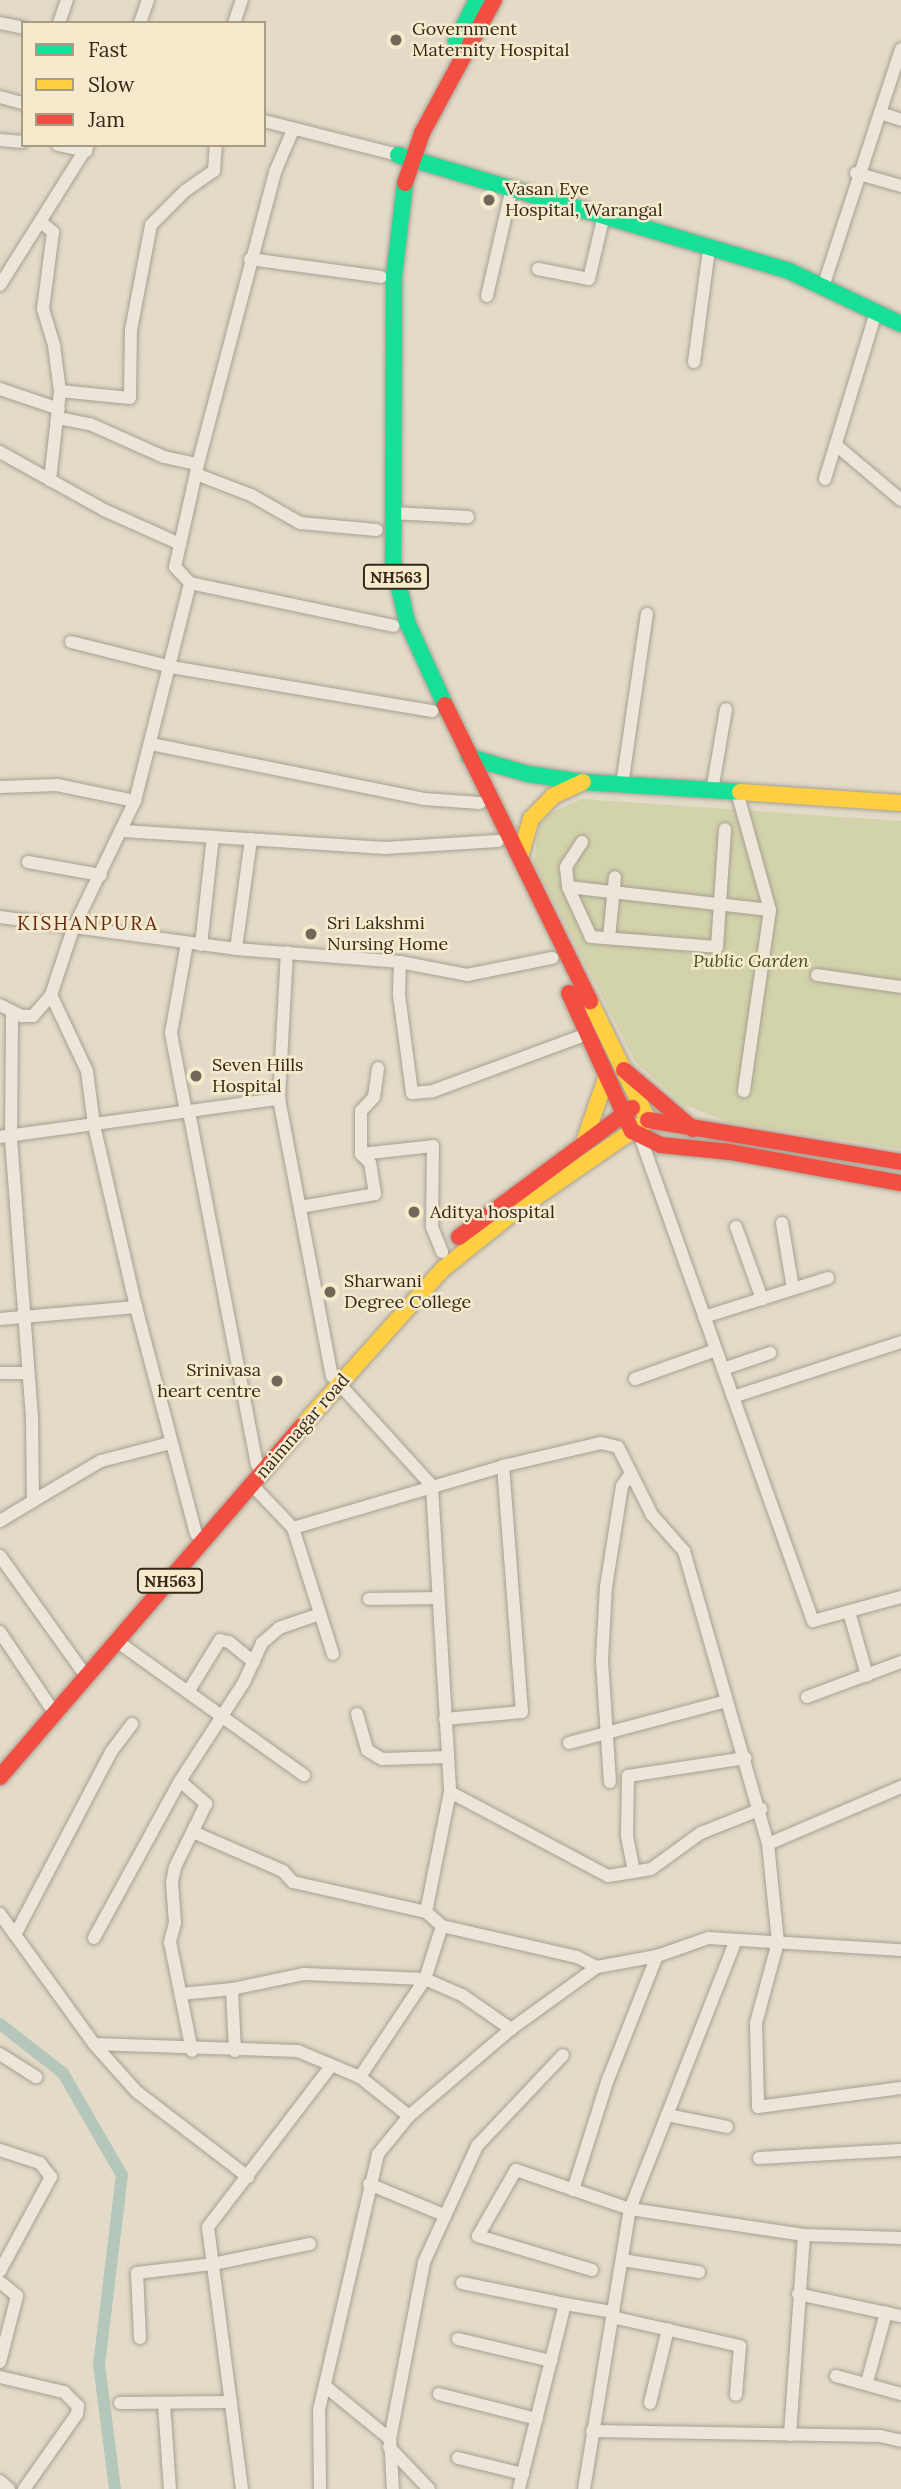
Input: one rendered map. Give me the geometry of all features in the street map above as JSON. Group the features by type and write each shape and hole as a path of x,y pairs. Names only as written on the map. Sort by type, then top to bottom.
{"main road":[{"name":"NH563","path":"477,0 404,157 387,206 381,277 377,530 379,563 394,626 432,711 498,841 587,1034 621,1115"},
{"name":"NH563","path":"495,0 404,157 395,255 391,513 393,561 407,622 637,1105 648,1120"},
{"path":"404,157 604,215 709,250 789,271 901,324"},
{"path":"469,757 528,774 583,782 901,803"},
{"path":"520,857 531,819 554,796 583,782"},
{"path":"619,1067 693,1129"},
{"path":"582,1143 606,1078"},
{"name":"NH563","path":"0,1762 257,1464 335,1380 442,1252 582,1143 637,1105"},
{"path":"621,1115 637,1135 901,1183"},
{"path":"648,1120 901,1162"},
{"name":"naimnagar road","path":"0,1777 252,1485 335,1380 471,1245 637,1135 648,1120"}],"street":[{"path":"60,21 67,0"},
{"path":"141,21 148,0"},
{"path":"235,21 242,0"},
{"path":"0,23 21,28"},
{"path":"822,287 856,173 901,49"},
{"path":"0,97 21,102"},
{"path":"880,113 901,120"},
{"path":"266,122 404,157"},
{"path":"293,130 275,172 250,259 175,567 190,583 394,626"},
{"path":"0,140 21,142"},
{"path":"60,391 130,398 131,330 151,225 186,191 214,171 216,147"},
{"path":"0,285 87,148"},
{"path":"856,173 901,186"},
{"path":"487,296 512,188"},
{"path":"538,269 589,279 604,215"},
{"path":"41,222 53,232 43,309 54,346 60,391 50,480"},
{"path":"694,362 709,250"},
{"path":"250,259 381,277"},
{"path":"825,479 876,312"},
{"path":"0,389 197,469 300,523 377,530"},
{"path":"836,445 901,500"},
{"path":"0,452 104,510 180,544"},
{"path":"391,513 468,517"},
{"path":"0,1005 33,1016 51,995 73,929 123,831 135,801 171,667 190,583"},
{"path":"622,785 647,614"},
{"path":"71,642 171,667 432,711"},
{"path":"712,790 726,709"},
{"path":"151,744 424,799 480,803"},
{"path":"0,787 57,785 135,801"},
{"path":"737,792 770,910 744,1091"},
{"path":"582,842 566,867 568,887 591,937 717,947 725,829"},
{"path":"123,831 385,848 498,841"},
{"path":"213,837 194,944 171,1033 257,1464"},
{"path":"236,949 251,839"},
{"path":"28,862 101,875"},
{"path":"609,938 615,877"},
{"path":"568,887 770,910"},
{"path":"0,917 236,949 400,962 467,975 552,958"},
{"path":"287,952 279,1099 335,1380 432,1486 450,1792 426,1912"},
{"path":"400,962 399,995 412,1093 433,1091 587,1034"},
{"path":"817,975 901,987"},
{"path":"51,995 87,1070 94,1125 136,1307 196,1534"},
{"path":"12,1011 5,1136 28,1373 33,1501"},
{"path":"300,1207 374,1194 370,1163 361,1154 361,1111 374,1097 378,1068"},
{"path":"5,1136 279,1099"},
{"path":"637,1135 814,1621 901,1597"},
{"path":"361,1154 433,1146 432,1227 442,1252"},
{"path":"782,1223 793,1289"},
{"path":"736,1227 762,1299"},
{"path":"704,1317 828,1278"},
{"path":"0,1319 136,1307"},
{"path":"733,1397 901,1342"},
{"path":"635,1379 716,1350"},
{"path":"723,1369 770,1353"},
{"path":"0,1373 28,1373"},
{"path":"293,1528 503,1466 612,1442 652,1516 684,1551 761,1809 768,1844 778,1942 756,2024 758,2107 901,2088"},
{"path":"0,1521 110,1457 170,1443"},
{"path":"445,1719 522,1712 503,1466"},
{"path":"610,1782 602,1660 606,1587 622,1486 629,1476"},
{"path":"252,1485 293,1528 333,1654"},
{"path":"0,1556 81,1669"},
{"path":"369,1599 438,1598"},
{"path":"849,1612 867,1675"},
{"path":"94,1938 180,1781 223,1717 268,1635 320,1614"},
{"path":"0,1632 49,1705"},
{"path":"188,1692 220,1640 229,1642 254,1662"},
{"path":"118,1642 304,1775"},
{"path":"807,1697 901,1662"},
{"path":"569,1743 608,1735 727,1701"},
{"path":"357,1714 367,1750 382,1759 447,1757"},
{"path":"15,1934 111,1752 132,1724"},
{"path":"634,1872 627,1835 628,1776 746,1758"},
{"path":"180,1781 206,1804 172,1881 174,1923 170,1942 192,2051"},
{"path":"450,1792 608,1876 651,1868 701,1833 761,1809"},
{"path":"768,1844 899,1792"},
{"path":"193,1832 283,1871 292,1882 426,1912 442,1926 577,1957 597,1967"},
{"path":"0,1914 94,2045 137,2092 248,2178"},
{"path":"360,2077 425,1979 442,1926"},
{"path":"320,2489 317,2426 369,2184 379,2154 409,2116 511,2029 597,1967 657,1956 708,1938 901,1950"},
{"path":"584,2489 630,2209 736,1940"},
{"path":"573,2190 607,2082 657,1956"},
{"path":"181,1994 232,1989 304,1975 425,1979 462,1996 511,2029"},
{"path":"232,1989 235,2051"},
{"path":"94,2045 192,2051 298,2051 360,2077 409,2116"},
{"path":"0,2054 36,2077"},
{"path":"393,2489 390,2443 419,2276 477,2146 563,2055"},
{"path":"242,2489 208,2227 331,2066"},
{"path":"667,2115 727,2126"},
{"path":"0,2150 40,2163 51,2177 0,2272"},
{"path":"759,2158 901,2150"},
{"path":"592,2270 478,2236 516,2170 630,2209 804,2235 901,2238"},
{"path":"369,2184 444,2215"},
{"path":"790,2435 804,2235"},
{"path":"139,2338 137,2273 213,2264 310,2244"},
{"path":"622,2260 699,2272"},
{"path":"0,2282 17,2296 0,2362"},
{"path":"462,2283 613,2314 740,2346 736,2395"},
{"path":"798,2294 901,2316"},
{"path":"519,2489 565,2304"},
{"path":"867,2382 886,2313"},
{"path":"650,2403 668,2329"},
{"path":"458,2339 551,2361"},
{"path":"836,2376 867,2382 901,2394"},
{"path":"0,2377 64,2392 78,2406 77,2414 24,2489"},
{"path":"324,2386 390,2443 429,2489"},
{"path":"439,2394 537,2419"},
{"path":"120,2403 230,2402"},
{"path":"164,2404 170,2489"},
{"path":"592,2431 880,2435 901,2441"},
{"path":"458,2458 523,2474"},
{"path":"0,2482 9,2489"}],"green space":[{"name":"Public Garden","path":"582,799 901,821 901,1149 729,1122 684,1105 635,1062 534,861 539,826 549,814"}],"waterway":[{"path":"0,2024 63,2073 122,2175 99,2364 115,2489"}],"traffic: fast":[{"path":"456,41 477,0"},
{"path":"398,155 789,271 901,324"},
{"path":"405,183 394,277 393,561 407,622 445,705"},
{"path":"469,757 528,774 583,782 740,792"}],"traffic: slow":[{"path":"520,857 531,819 553,796 583,782"},
{"path":"740,792 901,803"},
{"path":"302,1426 443,1269 509,1216 648,1120 590,1001"},
{"path":"585,1139 606,1078"}],"traffic: jam":[{"path":"405,183 422,133 494,0"},
{"path":"445,705 590,1001"},
{"path":"569,993 632,1131"},
{"path":"624,1070 693,1129"},
{"path":"459,1237 632,1108"},
{"path":"648,1120 901,1162"},
{"path":"632,1131 661,1145 730,1152 901,1183"},
{"path":"0,1777 302,1426"}],"place":[{"name":"Government Maternity Hospital","path":"396,40"},
{"name":"Vasan Eye Hospital, Warangal","path":"489,200"},
{"name":"Sri Lakshmi Nursing Home","path":"311,934"},
{"name":"Seven Hills Hospital","path":"196,1076"},
{"name":"Aditya hospital","path":"414,1212"},
{"name":"Sharwani Degree College","path":"330,1292"},
{"name":"Srinivasa heart centre","path":"277,1381"}],"district":[{"name":"KISHANPURA","path":"88,924"}]}
